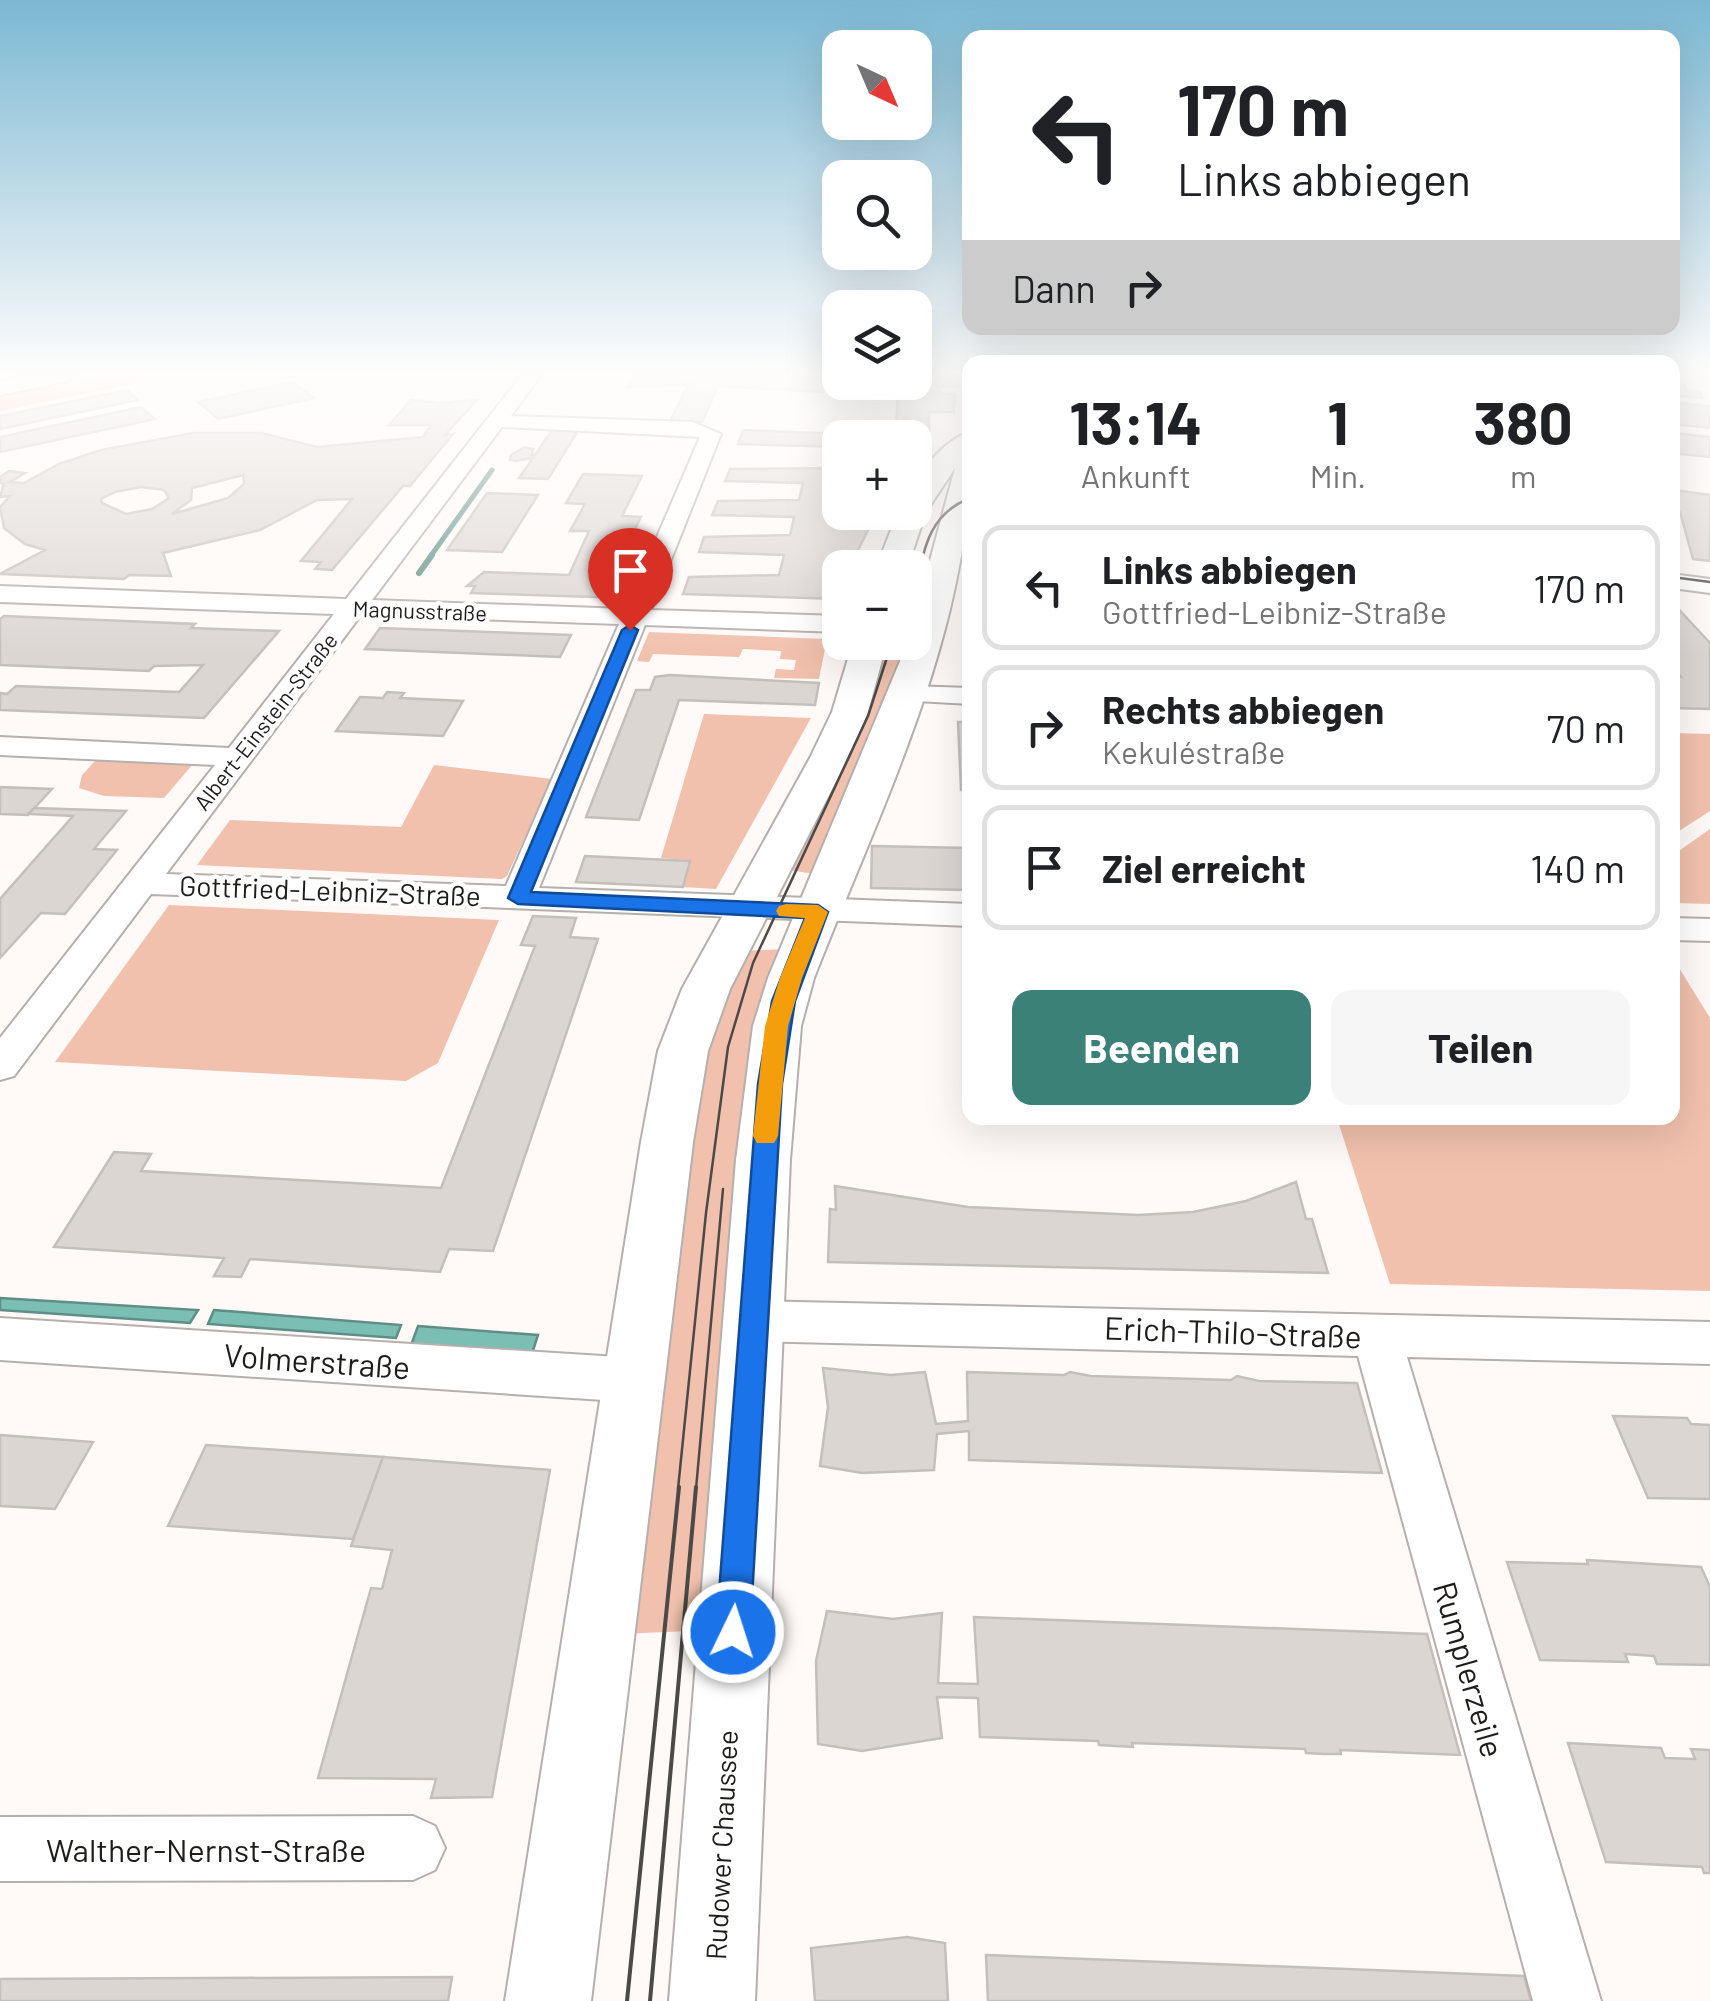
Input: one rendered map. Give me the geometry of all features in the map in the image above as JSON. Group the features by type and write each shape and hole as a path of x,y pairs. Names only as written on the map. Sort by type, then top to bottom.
{"main road":[{"name":"Rudower Chaussee","path":"712,2001 764,1160 777,1026 791,978 921,660 962,501"},
{"path":"548,2001 683,1051 706,989 829,758 850,712 865,660"}],"street":[{"name":"Albert-Einstein-Straße","path":"0,1066 460,469"},
{"path":"518,898 698,469"},
{"path":"1680,571 1710,575"},
{"path":"1680,582 1710,586"},
{"name":"Magnusstraße","path":"0,594 822,623"},
{"path":"909,694 962,696"},
{"path":"0,746 236,756"},
{"name":"Gottfried-Leibniz-Straße","path":"141,882 746,910 962,915"},
{"name":"Erich-Thilo-Straße","path":"756,1321 1710,1343"},
{"name":"Rumplerzeile","path":"1377,1336 1567,2001"},
{"name":"Volmerstraße","path":"0,1339 634,1380"},
{"name":"Walther-Nernst-Straße","path":"0,1848 413,1848"}],"shaded area":[{"path":"649,632 822,639 819,679 774,678 776,669 794,670 796,660 780,659 781,651 743,649 739,657 653,654 649,662 637,661"},
{"path":"873,660 907,660 822,875 781,869"},
{"path":"704,714 811,718 716,889 682,887 689,860 661,858"},
{"path":"1680,733 1710,734 1710,811 1680,830"},
{"path":"96,760 193,764 164,798 104,796 79,788 82,775"},
{"path":"434,765 552,779 507,876 502,879 197,865 230,820 401,827"},
{"path":"1710,829 1710,904 1680,903 1680,850"},
{"path":"169,905 499,920 438,1063 406,1081 55,1062"},
{"path":"789,949 713,1630 620,1634 683,1124 738,951"},
{"path":"1680,969 1710,1018 1710,1291 1390,1284 1339,1125 1680,1125"}],"water":[{"path":"0,1298 198,1310 190,1323 0,1310"},
{"path":"214,1310 401,1325 396,1338 208,1324"},
{"path":"418,1326 538,1335 531,1357 410,1348"}],"building":[{"path":"49,469 424,469 410,486 403,486 332,570 315,569 321,562 301,561 352,499 317,500 260,530 163,553 171,576 129,575 124,579 0,574 45,550 25,544 4,528 0,507 10,496 0,497 4,483 0,483 0,477 9,471 25,473 10,482 24,483","holes":["243,475 244,484 228,498 172,514 191,500 192,488","141,487 164,490 169,498 152,509 126,514 101,499"]},
{"path":"525,469 554,469 548,479 519,478"},
{"path":"730,469 822,469 822,530 868,530 858,550 822,550 822,598 683,594 689,577 779,575 784,555 699,552 704,537 790,535 794,517 712,515 718,501 799,500 803,483 725,481"},
{"path":"583,474 642,476 622,516 641,517 617,563 636,563 633,569 614,569 610,576 633,577 624,598 471,593 475,586 467,586 484,572 569,575 589,531 570,531 585,504 566,503"},
{"path":"1680,491 1710,495 1710,561 1693,559 1680,512"},
{"path":"487,493 538,495 502,552 447,550"},
{"path":"1680,611 1710,643 1710,709 1680,708"},
{"path":"4,616 279,631 204,718 0,710 0,693 7,694 16,686 179,692 203,665 154,666 149,671 0,665 0,619"},
{"path":"380,628 571,635 560,657 365,649"},
{"path":"655,677 819,683 815,705 679,700 639,820 586,817 636,690 650,690"},
{"path":"387,692 404,693 400,698 463,701 443,736 336,731 360,697 383,698"},
{"path":"958,722 962,722 961,790"},
{"path":"0,787 52,789 28,815 0,814"},
{"path":"34,808 126,811 94,849 117,850 65,914 41,913 0,958 0,899 73,816 28,814"},
{"path":"872,846 962,848 962,890 871,888"},
{"path":"585,856 690,861 683,887 576,882"},
{"path":"533,916 576,918 570,937 598,939 493,1251 449,1249 440,1272 250,1259 241,1277 214,1276 224,1258 54,1247 114,1152 151,1154 141,1171 441,1188 535,946 521,945"},
{"path":"1296,1182 1328,1273 828,1262 830,1209 836,1210 835,1186 968,1207 1138,1215 1193,1212 1246,1201"},
{"path":"823,1368 891,1375 925,1372 936,1424 968,1421 967,1372 1070,1372 1231,1380 1237,1376 1259,1381 1357,1383 1382,1473 969,1460 969,1431 937,1434 934,1470 862,1473 820,1466 828,1407"},
{"path":"1613,1416 1687,1418 1691,1424 1710,1425 1710,1499 1648,1498"},
{"path":"0,1435 93,1442 55,1509 0,1506"},
{"path":"206,1445 383,1457 353,1539 168,1526"},
{"path":"383,1457 550,1470 492,1797 431,1798 436,1779 318,1778 371,1588 382,1589 392,1550 351,1546"},
{"path":"1587,1560 1701,1567 1710,1587 1710,1665 1657,1664 1654,1656 1625,1654 1628,1662 1540,1660 1507,1562 1588,1564"},
{"path":"827,1611 893,1619 942,1613 938,1683 978,1684 974,1617 1427,1634 1460,1755 1340,1750 1341,1754 1324,1754 1306,1753 1305,1749 1132,1743 1133,1747 1099,1745 1098,1741 980,1737 978,1698 937,1697 942,1738 862,1751 818,1744 816,1661"},
{"path":"1568,1743 1661,1748 1665,1758 1695,1759 1691,1749 1710,1750 1710,1873 1704,1873 1702,1867 1606,1862"},
{"path":"907,1937 945,1943 948,2001 815,2001 811,1948"},
{"path":"986,1955 1524,1976 1531,2001 988,2001"},
{"path":"452,1977 448,2001 0,2001 0,1979"}],"waterway":[{"path":"430,557 492,470"},
{"path":"419,573 432,555"}],"tram line":[{"path":"925,550 936,524 962,502"},
{"path":"1680,578 1710,582"},
{"path":"678,1489 706,1213 728,1047 753,963 868,716 886,660"},
{"path":"696,1489 723,1189"},
{"path":"627,2001 679,1487"},
{"path":"650,2001 696,1487"}],"slow traffic":[{"path":"766,1136 777,1026 791,978 818,912 786,911"}],"route":[{"path":"630,630 518,898 818,912 791,978 777,1026 770,1084 733,1632"}]}
